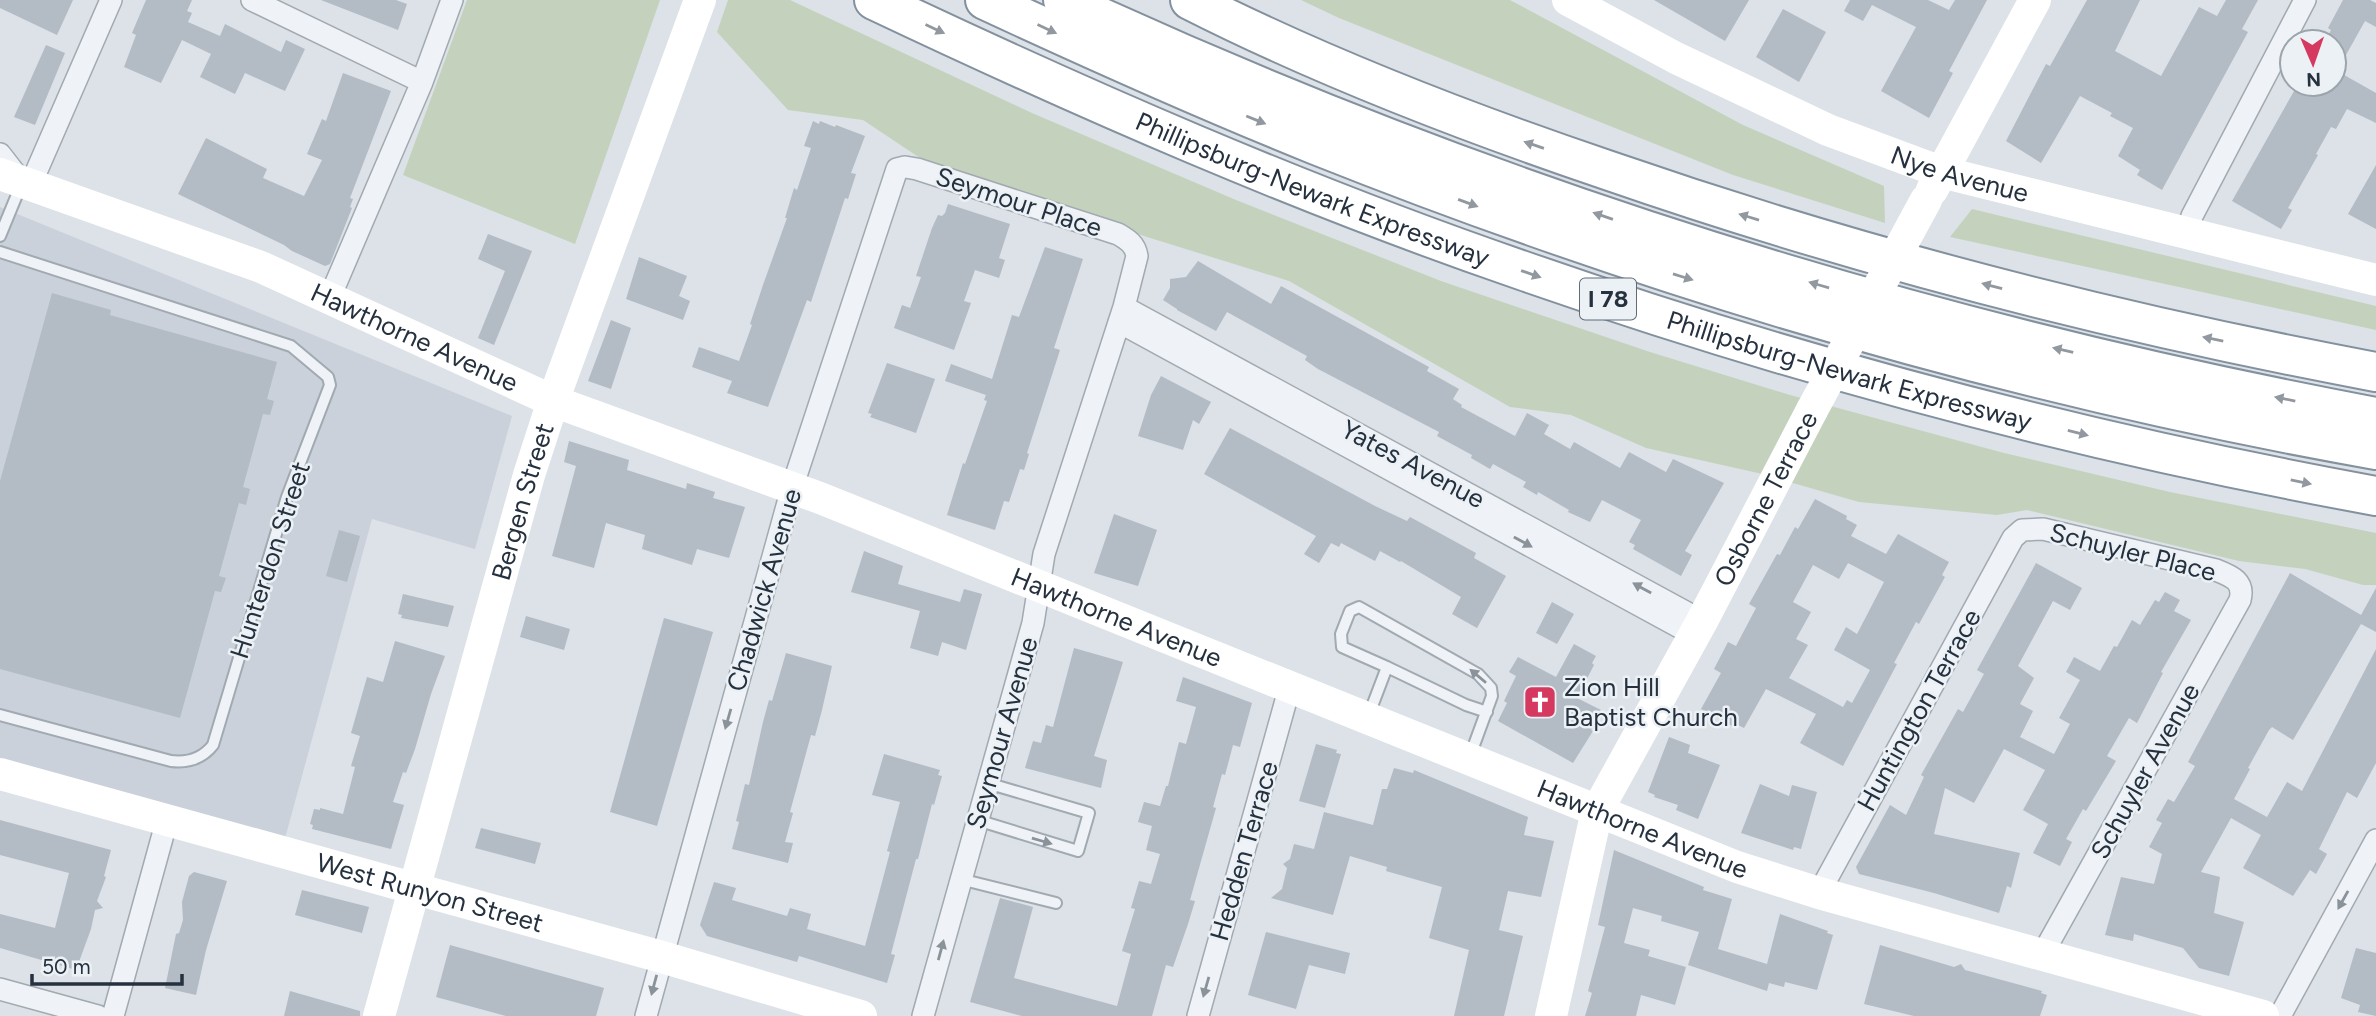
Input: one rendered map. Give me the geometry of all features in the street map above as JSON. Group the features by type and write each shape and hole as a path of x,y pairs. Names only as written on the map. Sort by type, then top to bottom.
{"highway":[{"name":"Phillipsburg-Newark Expressway","path":"874,0 1058,85 1238,162 1454,246 1615,302 1789,356 2001,414 2179,456 2376,496"},
{"name":"Phillipsburg-Newark Expressway","path":"985,0 1143,73 1313,144 1451,197 1659,269 1942,353 2155,405 2376,450"},
{"path":"1063,0 1196,60 1391,139 1541,194 1717,253 1897,307 2038,344 2376,417"},
{"path":"1190,0 1341,70 1423,104 1563,156 1713,206 1854,249 2054,302 2198,336 2376,372"}],"street":[{"path":"17,181 111,0"},
{"path":"252,0 422,82"},
{"path":"330,297 422,82 452,0"},
{"name":"Bergen Street","path":"379,1016 529,475 553,401 700,0"},
{"name":"Nye Avenue","path":"1569,0 1676,58 1828,130 1941,172 2376,280"},
{"name":"Osborne Terrace","path":"1550,1016 1597,811 2035,0"},
{"path":"2188,232 2192,216 2305,0"},
{"path":"0,154 17,181"},
{"name":"Seymour Place","path":"897,169 916,169 1118,234 1129,240 1136,249"},
{"name":"Chadwick Avenue","path":"646,1016 792,488 897,169"},
{"name":"Hawthorne Avenue","path":"17,181 261,267 553,401 792,488 1737,867 1819,893 2262,1015"},
{"name":"Seymour Avenue","path":"923,1016 1033,623 1044,554 1136,265 1136,249"},
{"name":"Yates Avenue","path":"1121,314 1698,628"},
{"name":"Schuyler Place","path":"2022,530 2043,528 2202,567 2232,576 2241,584"},
{"name":"Huntington Terrace","path":"1819,893 2013,538 2022,530"},
{"name":"Schuyler Avenue","path":"2042,955 2240,600 2243,592 2241,584"},
{"name":"Hedden Terrace","path":"1198,1016 1290,686"},
{"name":"West Runyon Street","path":"0,774 662,957 861,1016"},
{"path":"113,1016 166,820"},
{"path":"2262,1015 2376,840"},
{"path":"0,989 98,1016"}],"lane":[{"path":"0,236 17,181"},
{"name":"Hunterdon Street","path":"0,252 291,346 328,377 329,389 287,497 213,745 202,756 194,760 171,761 0,715"},
{"path":"1469,758 1487,712 1492,696 1491,688 1478,674 1359,607 1350,611 1341,634 1342,647 1466,705 1487,712"},
{"path":"1367,717 1387,667"},
{"path":"977,820 1078,851 1089,813 987,783"},
{"path":"960,879 1056,902"}],"shaded area":[{"path":"0,207 512,416 475,549 372,519 284,842 0,759"}],"green space":[{"path":"467,0 660,0 575,244 403,175"},
{"path":"728,0 790,0 1032,113 1236,200 1441,281 1650,352 1790,395 2004,453 2170,492 2376,533 2376,585 2363,585 2305,569 2239,561 2027,510 1997,515 1859,502 1758,473 1646,448 1571,415 1510,407 1289,281 1147,237 920,158 863,120 788,110 717,32"},
{"path":"1301,0 1510,0 1743,125 1884,186 1885,223 1733,175 1339,18"},
{"path":"1972,209 2376,306 2376,330 1950,237"}],"building":[{"path":"0,0 73,0 57,35 0,8"},
{"path":"146,0 192,0 187,11 192,13 188,22 220,36 225,24 281,52 286,40 305,49 285,91 245,73 235,94 200,77 211,54 182,40 161,83 124,67 136,35 132,33"},
{"path":"321,0 396,0 407,4 398,30"},
{"path":"1654,0 1749,0 1725,41"},
{"path":"1850,0 1928,0 1949,10 1955,0 1987,0 1949,71 1953,73 1929,118 1881,91 1916,27 1872,5 1863,21 1844,11"},
{"path":"2087,0 2140,0 2115,51 2161,76 2199,7 2217,16 2226,0 2258,0 2242,29 2248,32 2162,190 2137,175 2140,170 2118,156 2133,128 2080,96 2041,163 2006,141 2046,64 2050,66"},
{"path":"2343,0 2370,0 2376,3 2376,27 2365,21 2348,51 2348,28 2328,28"},
{"path":"1783,9 1826,32 1799,82 1756,57"},
{"path":"46,45 65,53 35,125 14,117"},
{"path":"343,73 391,91 350,198 353,199 352,208 330,264 325,266 292,251 178,194 206,138 267,169 263,178 304,196 322,160 307,154 322,119 326,121"},
{"path":"2348,77 2376,93 2376,123 2347,109 2336,129 2331,127 2288,208 2292,210 2281,229 2232,201 2290,98 2348,98"},
{"path":"813,121 835,127 836,125 865,136 851,173 856,174 848,199 845,198 811,302 807,300 768,407 727,393 732,381 692,367 699,347 739,361 787,218 794,188 797,190 811,148 804,146"},
{"path":"2376,165 2376,229 2348,214"},
{"path":"948,204 1010,224 999,258 1005,260 999,278 975,270 964,301 971,303 954,350 894,328 902,305 910,308 921,277 916,276 932,228 938,215 945,213"},
{"path":"488,234 532,251 494,345 478,338 505,271 478,259"},
{"path":"1045,247 1083,259 1054,348 1060,350 1024,470 1020,469 1009,502 1004,501 995,530 947,515 963,463 965,464 987,401 984,400 986,395 945,381 951,364 992,379 1012,315 1019,317"},
{"path":"639,257 687,276 679,296 690,301 683,320 626,299"},
{"path":"1198,261 1271,304 1281,286 1429,367 1427,371 1459,389 1453,399 1462,405 1461,407 1515,436 1527,413 1549,425 1544,434 1570,449 1574,442 1620,468 1629,452 1666,472 1673,459 1724,483 1685,551 1692,555 1681,576 1633,549 1635,545 1629,542 1641,520 1602,500 1590,522 1568,512 1569,510 1538,492 1537,495 1523,487 1526,482 1493,464 1490,469 1471,458 1472,455 1437,436 1439,432 1318,369 1305,360 1307,356 1227,312 1216,331 1177,310 1163,300 1170,288 1170,279 1186,277"},
{"path":"52,293 111,310 110,315 277,362 267,399 274,401 270,415 263,414 243,487 250,489 246,505 239,503 219,576 226,578 221,592 215,591 180,718 0,669 0,481"},
{"path":"611,320 631,328 611,389 588,381"},
{"path":"887,363 935,379 916,433 870,417 872,414 868,413"},
{"path":"1161,376 1211,402 1199,424 1193,420 1183,450 1138,436 1151,395"},
{"path":"1230,428 1375,506 1407,521 1410,517 1476,553 1474,558 1506,576 1477,628 1452,614 1461,597 1380,551 1375,561 1341,543 1339,547 1331,543 1319,563 1304,554 1316,536 1204,474"},
{"path":"569,441 629,460 627,470 686,489 687,483 715,492 713,498 745,507 729,558 697,549 692,565 642,549 645,535 606,523 594,568 552,556 576,466 564,462"},
{"path":"1815,499 1847,516 1846,519 1857,525 1851,536 1886,554 1898,534 1949,562 1942,575 1945,577 1919,624 1916,622 1843,766 1800,743 1816,714 1766,689 1744,728 1734,723 1732,726 1701,709 1721,673 1714,669 1728,642 1736,646 1756,608 1749,604 1777,554 1780,555 1795,527 1798,529","holes":["1848,563 1884,582 1857,634 1846,627 1834,650 1870,670 1852,703 1847,700 1843,707 1789,678 1808,645 1796,639 1811,612 1793,602 1813,565 1839,579"]},
{"path":"1114,514 1157,530 1138,586 1094,573"},
{"path":"339,530 360,536 347,582 326,576"},
{"path":"864,551 903,566 898,584 960,602 964,589 982,594 966,650 942,642 938,656 910,648 920,611 851,592"},
{"path":"2036,563 2082,588 2070,610 2053,601 2018,666 2034,678 2020,704 2033,711 2020,737 2054,754 2070,724 2059,718 2080,680 2066,672 2074,657 2100,671 2132,620 2140,625 2155,600 2159,602 2165,592 2180,600 2174,611 2191,620 2161,672 2163,673 2137,723 2129,718 2107,756 2116,761 2066,839 2072,842 2060,866 2033,853 2048,824 2023,810 2045,770 2004,749 1974,803 1945,788 1934,834 2020,853 2011,888 2007,886 1999,913 1859,874 1856,867 1890,805 1906,815 1924,777 1921,775 1958,709 1963,712 1984,674 1977,670"},
{"path":"2290,573 2361,615 2376,588 2376,632 2361,624 2293,740 2272,727 2269,730 2234,799 2267,817 2287,782 2302,791 2376,649 2376,763 2357,798 2347,792 2319,849 2327,854 2316,874 2310,870 2293,896 2243,868 2261,835 2231,818 2201,872 2220,877 2214,913 2244,922 2229,976 2199,968 2183,948 2134,934 2133,941 2105,935 2121,877 2154,884 2162,854 2149,847 2162,823 2156,820 2168,799 2174,802 2195,766 2188,762"},
{"path":"403,594 454,606 448,627 401,618 402,615 398,614"},
{"path":"1552,602 1574,614 1557,644 1536,633"},
{"path":"526,616 570,629 564,650 520,637"},
{"path":"664,618 713,632 657,826 610,812"},
{"path":"395,641 445,656 415,749 406,773 403,772 393,802 404,805 391,849 312,829 313,825 310,824 314,809 343,814 355,767 351,766 360,736 351,733 367,677 383,682"},
{"name":"Zion Hill Baptist Church","path":"1574,644 1596,656 1577,698 1601,710 1591,730 1593,731 1573,763 1498,721 1516,676 1509,672 1518,657 1556,677"},
{"path":"1074,648 1123,662 1094,756 1107,760 1101,788 1025,768 1033,741 1041,743 1046,725 1053,727"},
{"path":"786,653 832,666 815,736 811,735 790,812 793,813 785,842 793,843 788,863 732,849 745,784 749,785 769,700 772,701"},
{"path":"1183,677 1252,703 1240,747 1233,745 1225,775 1222,774 1213,807 1216,808 1190,900 1195,901 1173,967 1166,965 1152,1016 1022,1016 970,1002 1000,898 1033,907 1014,978 1117,1006 1131,954 1122,951 1135,909 1131,908 1139,881 1151,884 1160,854 1146,850 1152,826 1138,822 1144,802 1160,806 1179,742 1186,744 1196,707 1176,701"},
{"path":"1669,737 1690,745 1688,753 1720,765 1698,819 1676,810 1678,805 1654,797 1655,795 1648,792"},
{"path":"1316,744 1337,750 1336,753 1341,754 1325,808 1299,801"},
{"path":"884,754 940,770 938,775 942,776 916,859 891,954 895,955 887,983 799,956 797,962 707,936 700,925 714,882 736,888 732,900 787,916 790,908 811,914 807,929 865,946 900,802 872,795"},
{"path":"1394,768 1413,773 1414,770 1528,817 1524,835 1554,841 1541,897 1508,891 1499,930 1523,936 1504,1016 1454,1016 1469,950 1429,938 1442,887 1386,871 1387,867 1350,856 1333,915 1271,898 1282,889 1287,868 1283,864 1290,859 1294,844 1314,849 1324,812 1373,825 1382,789 1387,789"},
{"path":"1760,784 1789,796 1792,785 1817,792 1801,849 1794,847 1793,850 1741,833"},
{"path":"0,820 111,850 104,876 106,877 97,901 103,908 95,910 76,970 0,948 0,914 55,928 69,873 0,855"},
{"path":"481,828 541,843 535,864 475,848"},
{"path":"1614,850 1704,887 1703,890 1732,899 1718,949 1767,964 1780,914 1828,931 1827,933 1833,935 1817,990 1785,982 1784,987 1769,983 1767,991 1688,965 1699,932 1661,921 1662,916 1633,908 1624,943 1650,950 1648,956 1686,967 1675,1005 1641,995 1636,1016 1585,1016 1592,993 1588,991 1605,927 1598,925"},
{"path":"194,872 227,881 206,950 196,995 165,988 176,934 179,933 183,920 182,902 189,876"},
{"path":"302,890 369,907 362,933 295,915"},
{"path":"1266,932 1350,953 1345,974 1309,965 1296,1009 1248,995"},
{"path":"450,945 604,988 596,1016 506,1016 436,997"},
{"path":"1880,945 1954,967 1961,964 1965,970 2042,991 2041,993 2047,995 2040,1016 1914,1016 1864,1004"},
{"path":"2356,948 2376,953 2376,1016 2358,1012 2360,1005 2341,998"},
{"path":"290,991 360,1011 360,1016 284,1016"}],"place":[{"name":"Zion Hill Baptist Church","path":"1540,702"}]}
